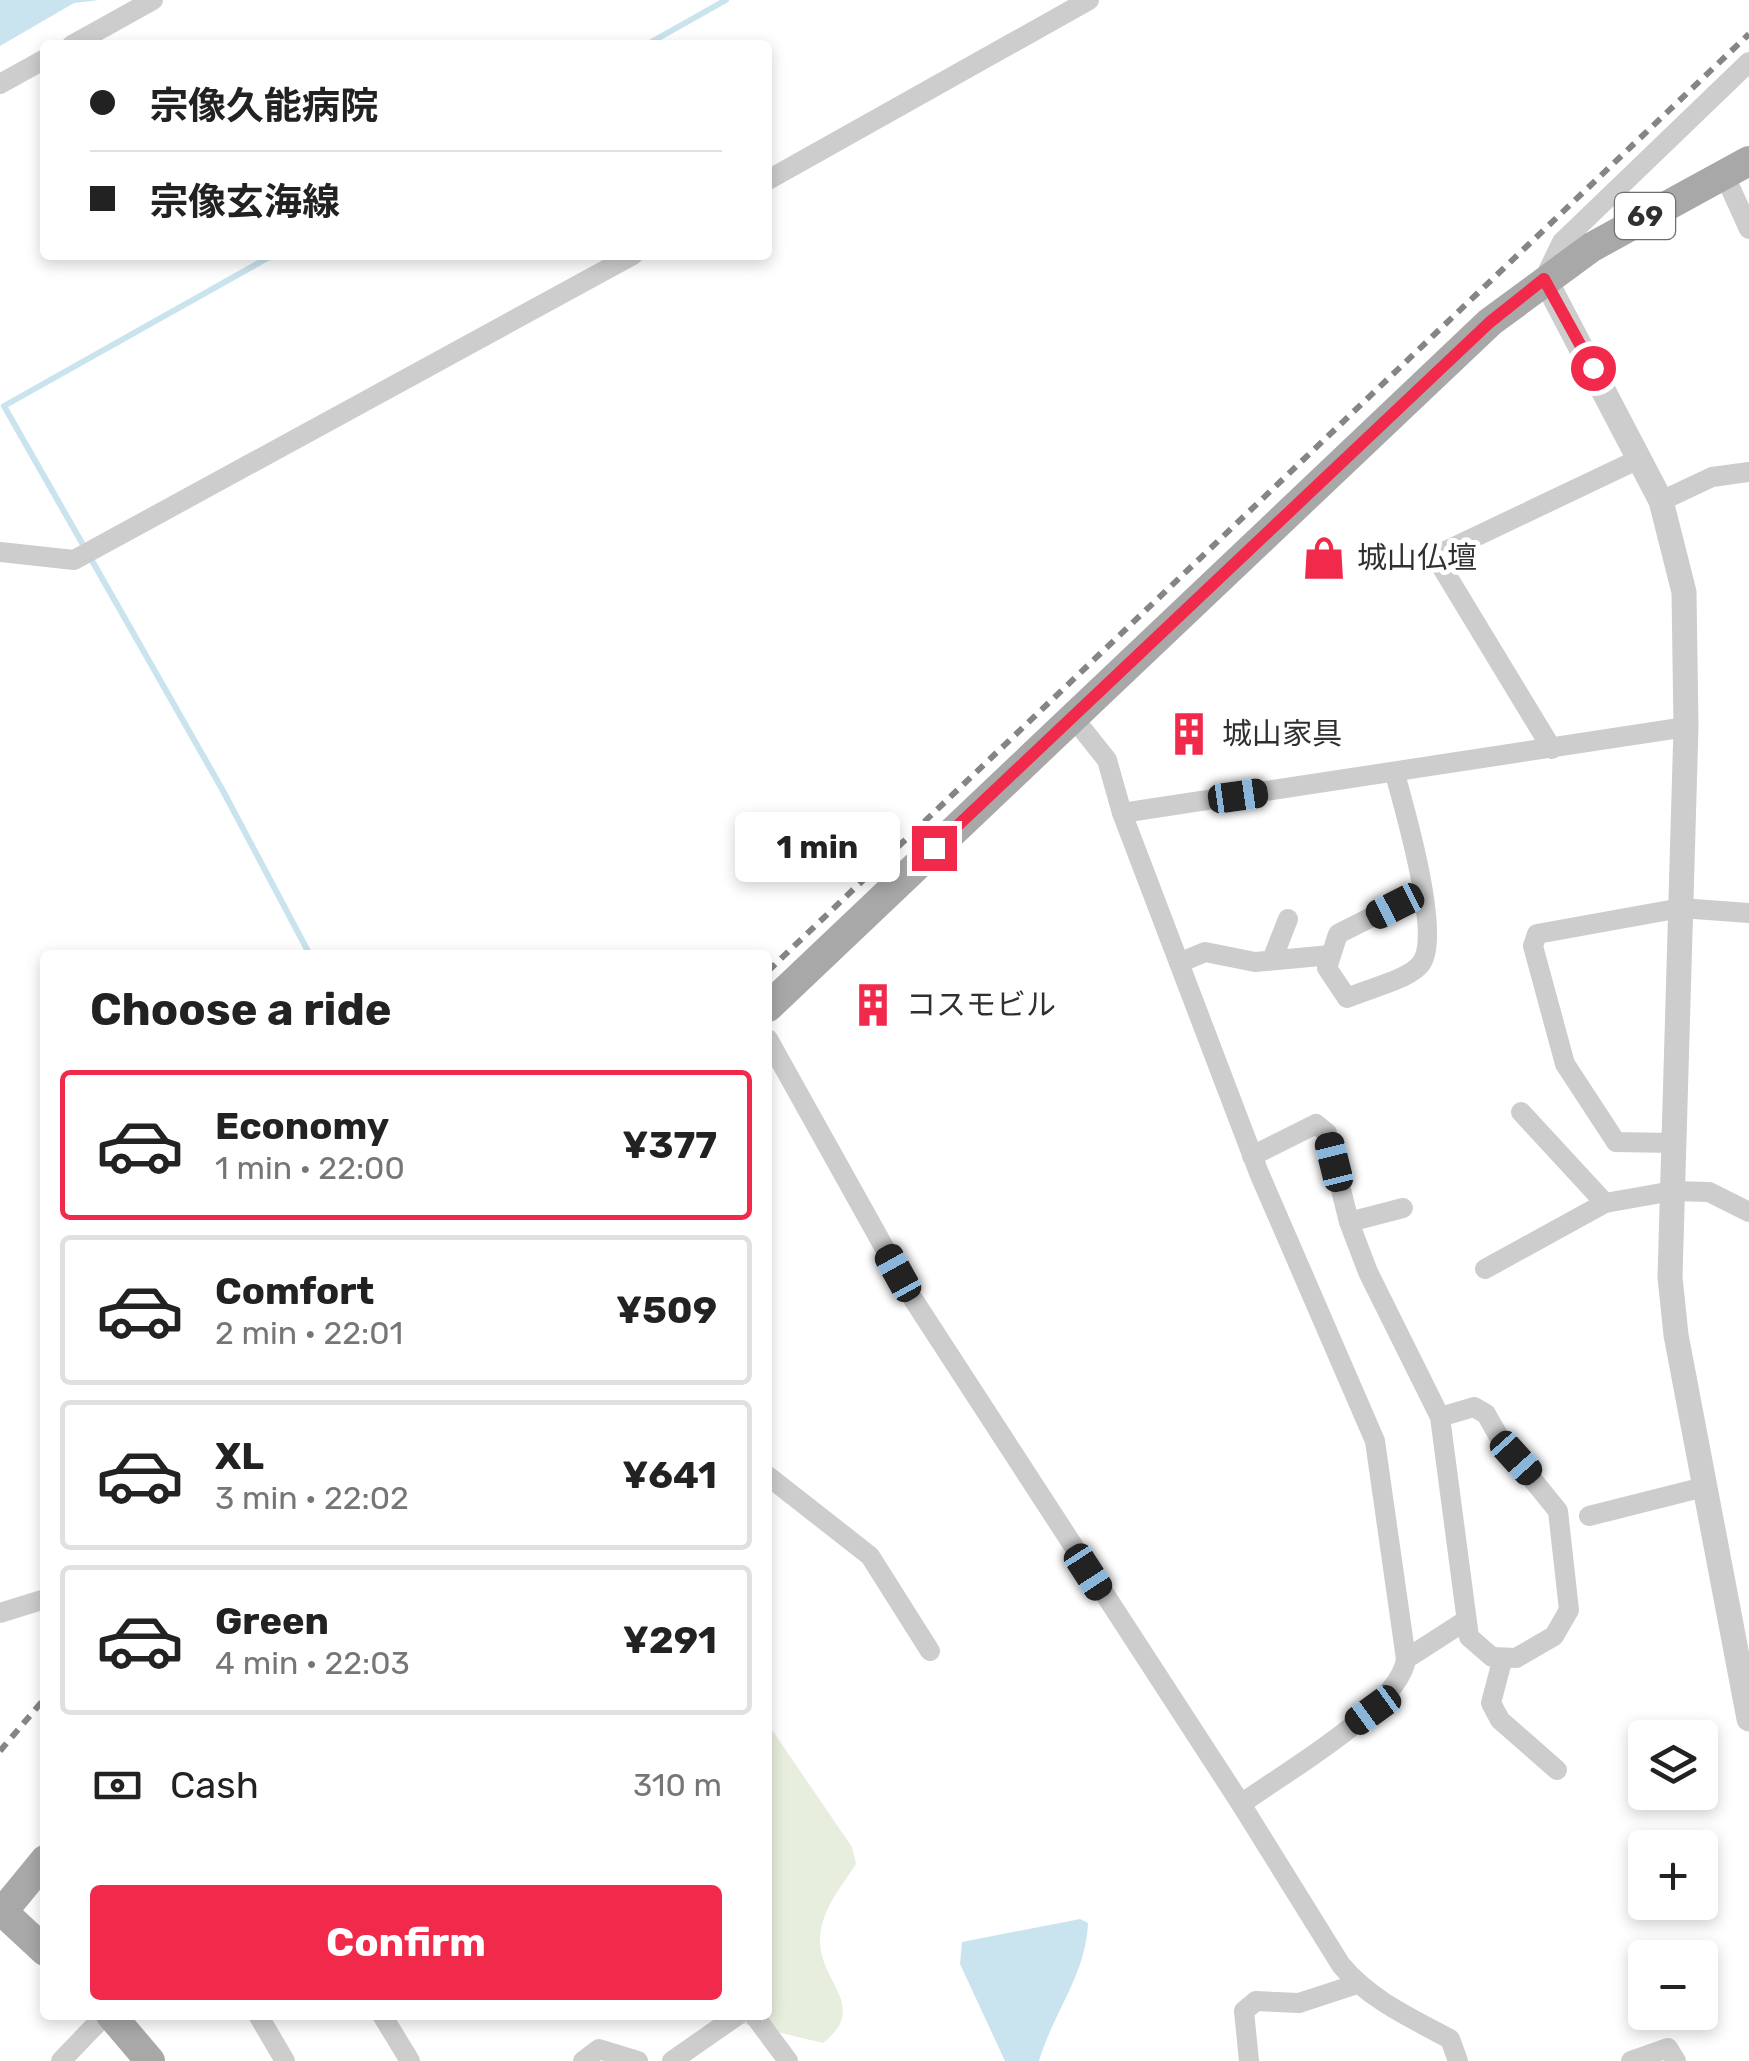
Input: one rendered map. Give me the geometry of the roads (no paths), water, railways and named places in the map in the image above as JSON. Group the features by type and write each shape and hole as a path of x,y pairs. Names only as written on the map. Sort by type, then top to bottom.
{"main road":[{"name":"69","path":"772,1003 1490,322 1544,279 1736,167"},
{"path":"40,1866 2,1914 40,1947"},
{"path":"113,2020 150,2061"}],"street":[{"path":"81,40 153,0"},
{"path":"772,178 1089,0"},
{"path":"1749,62 1562,242 1544,279 1661,501 1684,592 1686,727 1670,1277 1676,1335 1749,1719"},
{"path":"0,84 40,63"},
{"path":"1736,167 1749,228"},
{"path":"0,552 74,560 382,396 624,260"},
{"path":"1552,749 1434,556 1641,458"},
{"path":"1661,501 1712,477 1749,472"},
{"path":"1072,716 1107,760 1122,813 1252,1156 1374,1441 1406,1659 1396,1688 1373,1710 1242,1804"},
{"path":"1122,813 1686,727"},
{"path":"1394,774 1423,891 1426,954 1419,967 1347,998 1327,968 1338,934 1423,891"},
{"path":"1673,1143 1616,1142 1565,1064 1533,946 1538,934 1681,908 1749,913"},
{"path":"1272,960 1288,918"},
{"path":"1179,963 1205,952 1255,962 1331,955"},
{"path":"772,1046 912,1299 1357,1984 1450,2039 1458,2061"},
{"path":"1521,1112 1605,1203"},
{"path":"1252,1156 1316,1124 1327,1133 1349,1222 1368,1272 1440,1417 1469,1638 1502,1661"},
{"path":"1485,1269 1605,1203 1673,1190 1710,1192 1749,1212"},
{"path":"1349,1222 1403,1208"},
{"path":"1440,1417 1474,1407 1486,1414 1502,1442 1558,1511 1569,1610 1554,1636 1502,1661"},
{"path":"772,1479 870,1556 930,1651"},
{"path":"1590,1516 1704,1487"},
{"path":"0,1613 40,1601"},
{"path":"1406,1659 1465,1621"},
{"path":"1502,1661 1492,1703 1500,1720 1557,1770"},
{"path":"1250,2061 1244,2011 1256,2001 1299,2003 1357,1984"},
{"path":"61,2061 103,2020"},
{"path":"261,2020 285,2061"},
{"path":"385,2020 410,2061"},
{"path":"672,2061 731,2020"},
{"path":"758,2020 788,2061"},
{"path":"1631,2061 1668,2048 1676,2061"},
{"path":"583,2061 600,2049 638,2061"}],"water":[{"path":"0,0 99,0 74,3 0,46"},
{"path":"1080,1919 1088,1923 1081,1960 1039,2061 1005,2061 960,1964 962,1942"}],"waterway":[{"path":"655,40 726,0"},
{"path":"264,260 4,406 222,789 307,950"}],"railway":[{"path":"772,967 1749,34"},
{"path":"0,1751 40,1704"}],"place":[{"name":"城山仏壇","path":"1324,558"},
{"name":"城山家具","path":"1189,734"},
{"name":"コスモビル","path":"873,1005"}]}
